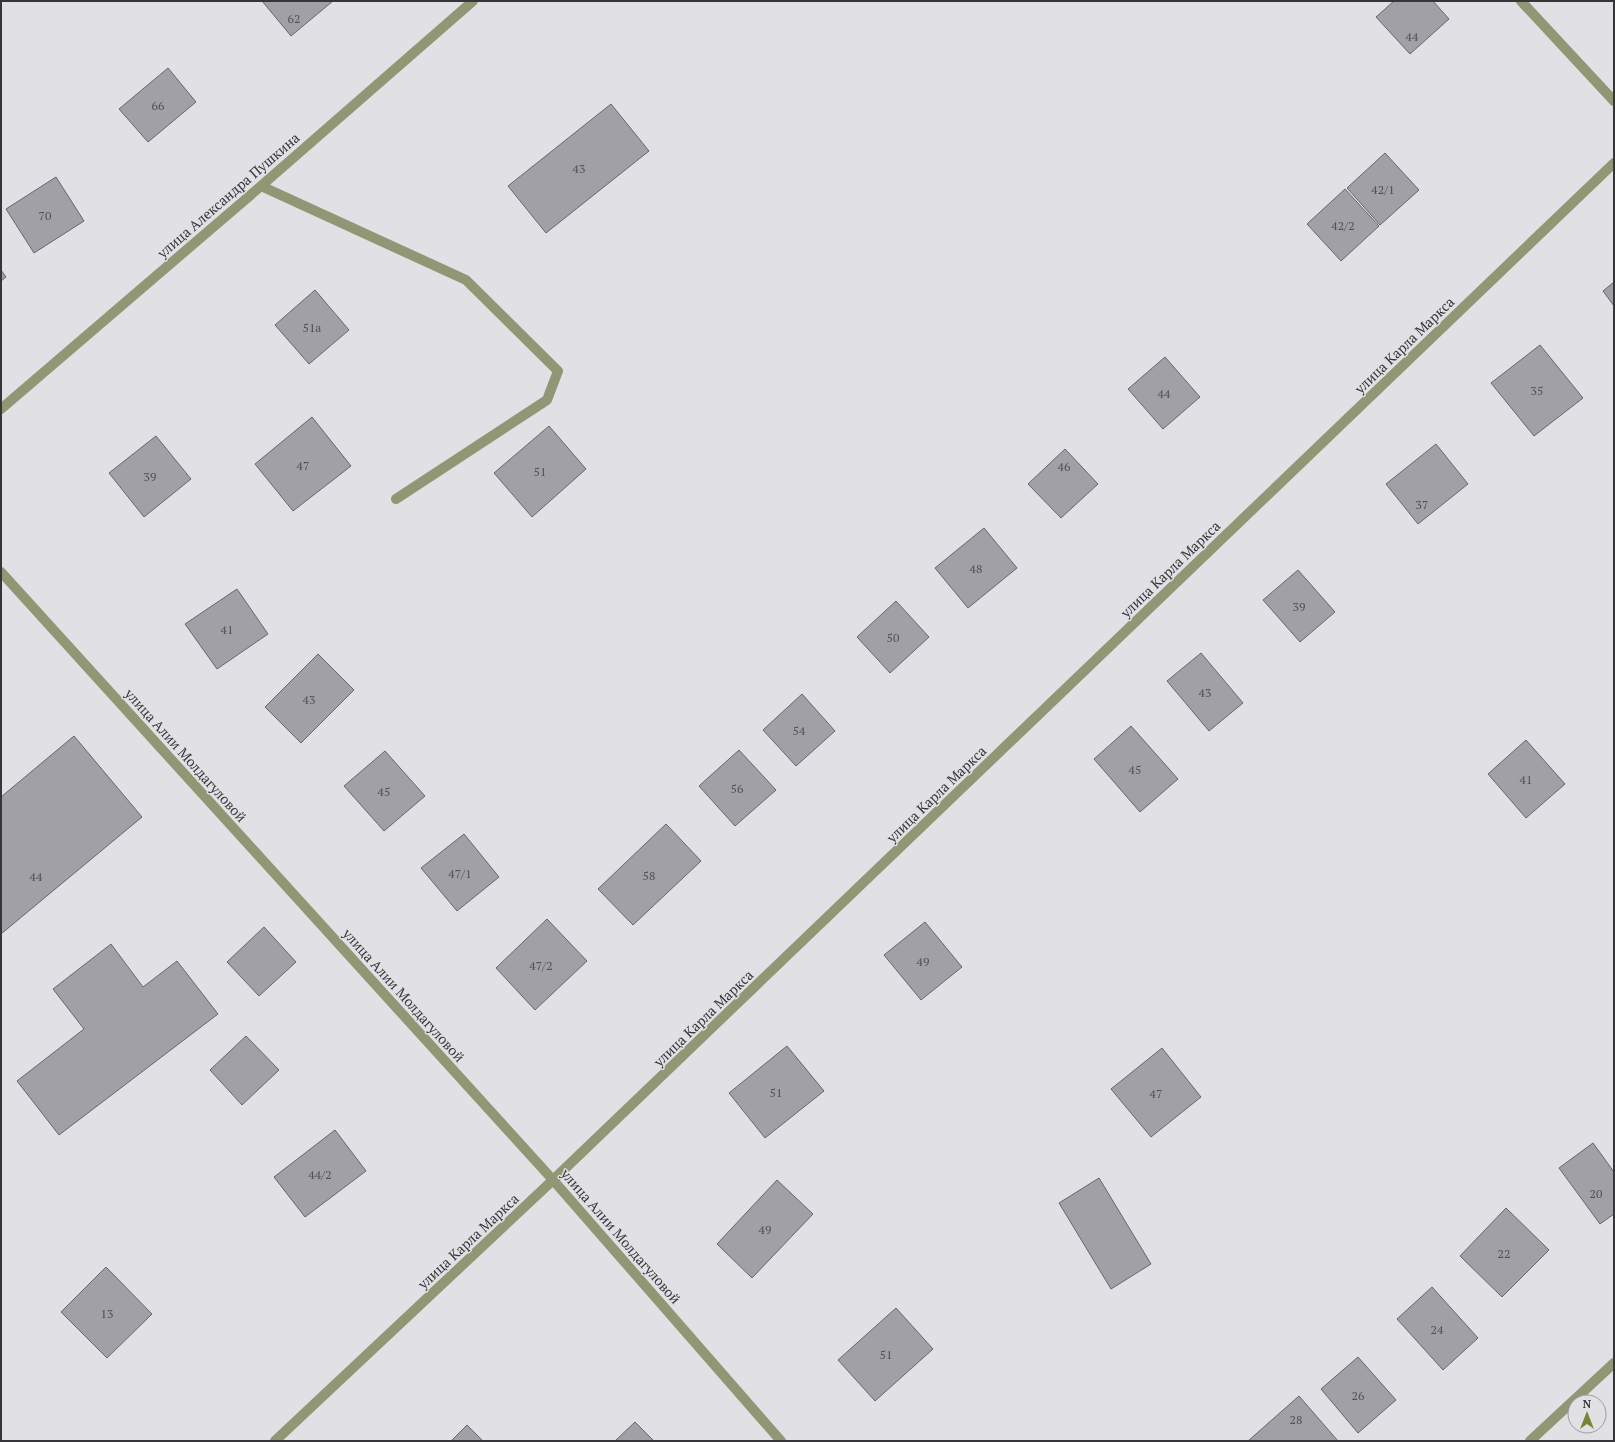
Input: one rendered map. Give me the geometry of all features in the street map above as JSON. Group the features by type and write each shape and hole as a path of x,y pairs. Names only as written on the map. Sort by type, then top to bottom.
{"street":[{"name":"улица Александра Пушкина","path":"1,409 261,186 473,1"},
{"path":"1521,1 1614,101"},
{"name":"улица Карла Маркса","path":"275,1441 554,1180 1614,163"},
{"path":"261,186 466,280 558,371 547,400 396,500"},
{"name":"улица Алии Молдагуловой","path":"1,572 554,1180 781,1441"},
{"path":"1530,1441 1614,1363"}],"building":[{"path":"262,1 333,1 291,36"},
{"path":"1394,1 1433,1 1449,19 1410,54 1376,17"},
{"path":"168,68 196,102 148,142 119,109"},
{"path":"611,104 649,151 546,233 508,186"},
{"path":"1385,153 1419,190 1380,225 1347,188"},
{"path":"56,177 84,221 34,253 6,209"},
{"path":"1345,189 1379,226 1341,261 1307,224"},
{"path":"1,270 6,277 1,281"},
{"path":"1614,282 1614,306 1603,291"},
{"path":"315,290 349,330 309,364 275,325"},
{"path":"1540,345 1583,398 1534,436 1491,383"},
{"path":"1165,357 1200,397 1163,429 1128,389"},
{"path":"312,417 351,466 293,511 255,464"},
{"path":"549,426 586,469 532,517 494,473"},
{"path":"156,436 191,479 144,517 109,473"},
{"path":"1436,444 1468,484 1418,524 1386,484"},
{"path":"1065,449 1098,484 1061,518 1028,484"},
{"path":"984,528 1017,568 968,608 935,568"},
{"path":"1298,570 1335,612 1300,642 1263,600"},
{"path":"237,589 268,634 217,669 185,624"},
{"path":"896,601 929,637 890,673 857,637"},
{"path":"1201,653 1243,703 1209,731 1167,681"},
{"path":"318,654 354,690 301,743 265,707"},
{"path":"802,694 835,731 796,766 763,730"},
{"path":"1131,726 1178,779 1140,812 1094,759"},
{"path":"74,736 142,817 1,934 1,797"},
{"path":"1526,740 1565,784 1526,818 1488,774"},
{"path":"739,750 776,790 735,826 699,786"},
{"path":"385,751 425,796 384,831 344,786"},
{"path":"666,824 701,861 633,925 598,889"},
{"path":"464,834 499,877 457,911 421,868"},
{"path":"547,919 587,961 535,1010 496,968"},
{"path":"925,922 962,967 921,1000 884,955"},
{"path":"264,927 296,962 259,996 227,962"},
{"path":"111,944 143,987 177,961 218,1014 59,1135 17,1081 84,1029 53,989"},
{"path":"246,1036 279,1070 242,1105 210,1070"},
{"path":"787,1046 824,1091 765,1138 729,1093"},
{"path":"1162,1048 1201,1097 1151,1137 1111,1089"},
{"path":"335,1130 366,1171 305,1217 274,1177"},
{"path":"1593,1143 1614,1172 1614,1214 1600,1224 1559,1168"},
{"path":"1099,1178 1151,1264 1111,1289 1059,1203"},
{"path":"777,1180 813,1214 752,1278 717,1244"},
{"path":"1506,1208 1549,1250 1502,1297 1460,1256"},
{"path":"106,1267 152,1314 107,1358 61,1312"},
{"path":"1432,1287 1478,1338 1443,1370 1397,1319"},
{"path":"896,1308 933,1349 875,1401 838,1360"},
{"path":"1358,1357 1396,1400 1358,1433 1321,1389"},
{"path":"1299,1396 1338,1441 1248,1441"},
{"path":"635,1422 654,1441 615,1441"},
{"path":"467,1425 483,1441 451,1441"}]}
